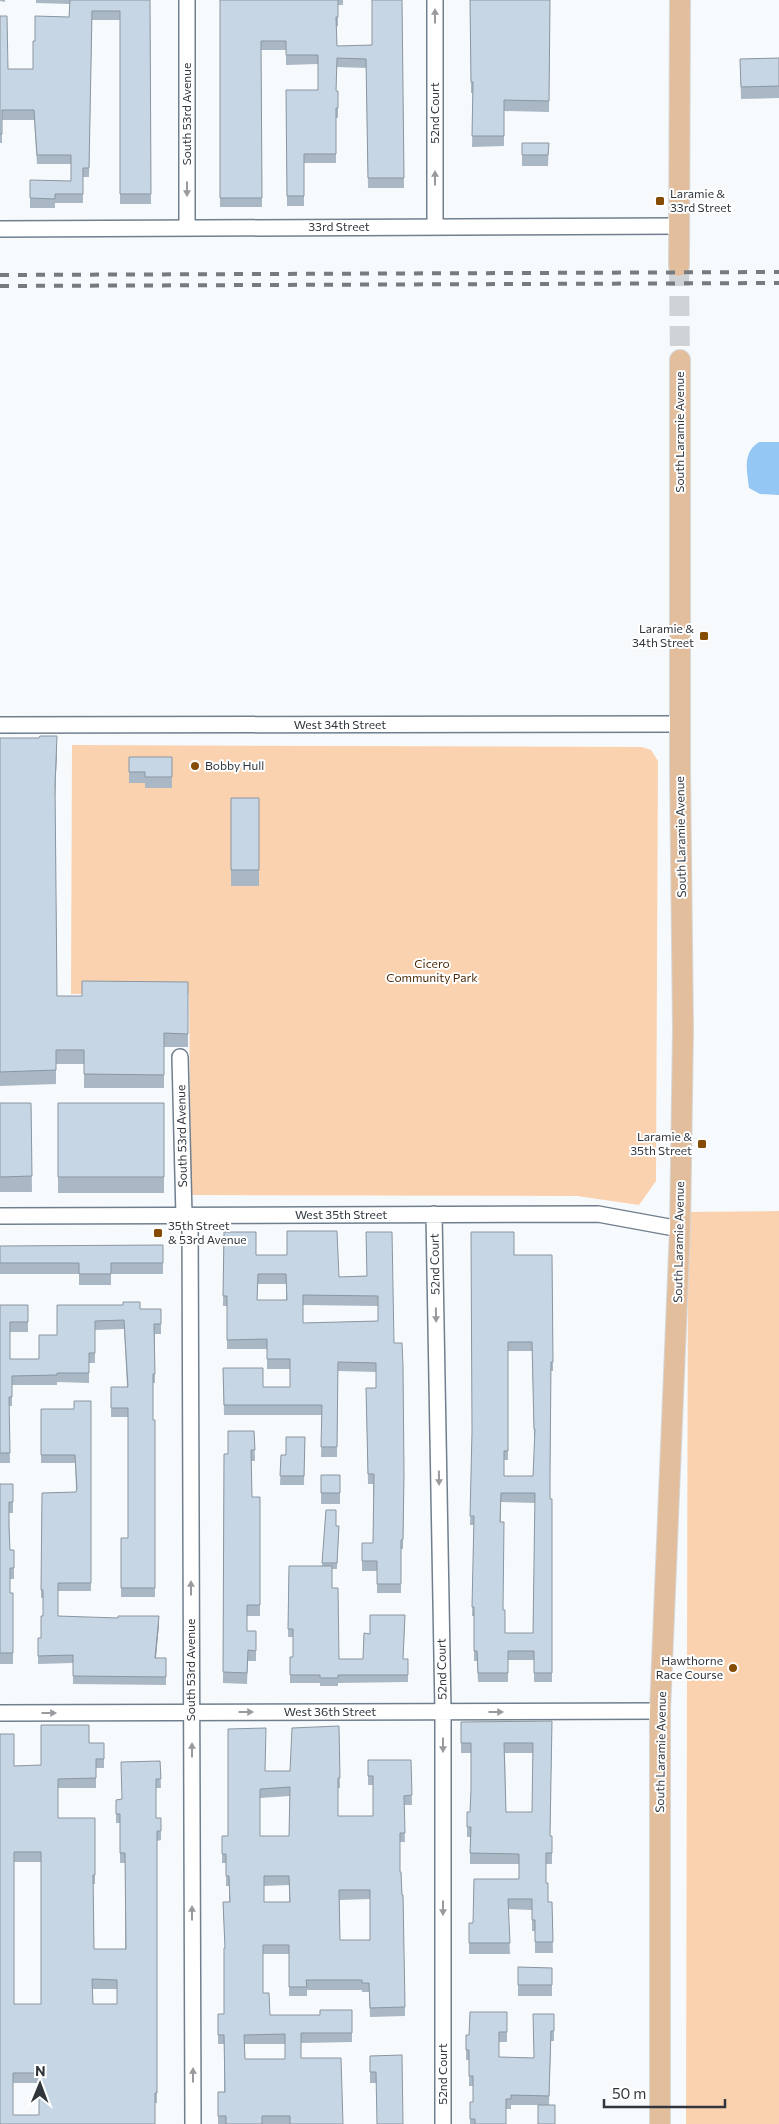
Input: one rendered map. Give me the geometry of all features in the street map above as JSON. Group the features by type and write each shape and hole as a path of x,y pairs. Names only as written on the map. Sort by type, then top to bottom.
{"main road":[{"path":"679,266 680,0"},
{"name":"South Laramie Avenue","path":"660,2124 660,1711 680,1229 683,1030 680,724 680,360"}],"street":[{"name":"South 53rd Avenue","path":"187,228 188,0"},
{"name":"52nd Court","path":"435,0 435,227"},
{"name":"33rd Street","path":"0,229 679,226"},
{"name":"West 34th Street","path":"0,725 680,724"},
{"name":"South 53rd Avenue","path":"180,1057 187,1215 192,1712 193,2124"},
{"name":"52nd Court","path":"434,1214 443,1712 443,2124"},
{"name":"West 35th Street","path":"0,1216 598,1214 680,1229"},
{"name":"West 36th Street","path":"0,1713 660,1711"}],"green space":[{"name":"Cicero Community Park","path":"72,745 642,747 651,750 658,761 656,1181 639,1205 577,1196 191,1195 189,994 71,994"},
{"name":"Hawthorne Race Course","path":"779,1211 779,2124 686,2124 688,1212"}],"water":[{"path":"759,442 779,442 779,495 760,494 749,488 748,457 750,451"}],"building":[{"path":"70,0 150,0 151,194 120,194 120,11 92,11 89,168 83,168 83,194 55,194 55,199 30,198 30,180 71,181 71,155 37,155 34,110 2,110 2,134 0,134 0,16 7,16 8,69 33,69 35,16 69,17"},
{"path":"220,0 338,0 338,17 336,17 337,46 372,45 372,0 402,0 404,178 368,178 366,59 337,58 336,91 338,91 338,108 336,108 336,154 304,154 304,196 287,196 286,90 318,90 318,55 286,55 286,41 261,41 262,198 220,198"},
{"path":"470,0 550,0 549,101 504,100 504,136 472,136 473,82 471,82"},
{"path":"779,58 779,86 741,87 740,59"},
{"path":"522,143 549,143 548,155 522,155"},
{"path":"40,736 57,736 55,785 57,996 82,996 82,981 188,982 188,1034 164,1033 164,1075 84,1074 84,1050 56,1050 56,1070 0,1072 0,738 39,738"},
{"path":"129,757 172,757 172,777 145,777 145,772 129,772"},
{"path":"231,798 259,798 259,870 231,870"},
{"path":"0,1103 31,1103 32,1176 0,1177"},
{"path":"58,1103 164,1103 164,1177 58,1177"},
{"path":"287,1231 337,1231 339,1277 367,1276 366,1232 392,1232 394,1343 402,1343 403,1366 404,1474 401,1584 377,1584 377,1561 362,1561 362,1543 373,1543 374,1474 368,1474 366,1388 376,1388 376,1363 338,1362 337,1447 321,1447 322,1405 224,1405 223,1368 263,1368 263,1387 290,1387 290,1359 267,1359 267,1339 227,1340 227,1296 223,1296 224,1232 256,1232 256,1255 287,1255","holes":["258,1274 286,1274 287,1300 257,1300","303,1295 378,1296 378,1321 303,1323"]},
{"path":"471,1232 514,1232 514,1255 552,1255 553,1362 551,1362 550,1499 552,1499 552,1673 534,1673 534,1651 508,1651 508,1673 478,1673 477,1651 474,1651 474,1607 472,1607 474,1516 470,1516 472,1432","holes":["508,1342 532,1342 535,1429 533,1476 504,1476 504,1451 508,1451","501,1493 535,1493 533,1633 505,1633 505,1610 503,1610 504,1522 500,1522"]},
{"path":"163,1245 163,1263 111,1263 111,1274 79,1274 79,1263 0,1263 0,1246"},
{"path":"123,1302 140,1302 140,1309 161,1309 161,1324 154,1324 155,1588 121,1588 121,1538 128,1538 128,1408 111,1408 111,1387 128,1387 124,1320 95,1321 95,1353 89,1353 89,1373 12,1376 12,1397 9,1397 10,1453 0,1453 0,1305 28,1305 28,1322 10,1322 10,1359 39,1359 39,1335 57,1335 57,1305 123,1305"},
{"path":"74,1401 91,1401 91,1583 58,1583 58,1616 118,1618 118,1616 159,1616 155,1658 166,1658 166,1677 73,1676 73,1655 38,1656 38,1638 41,1638 41,1616 43,1616 43,1590 41,1590 42,1493 76,1492 77,1488 75,1455 41,1455 41,1409 74,1409"},
{"path":"228,1431 254,1431 255,1450 251,1450 252,1497 260,1497 260,1605 247,1605 247,1631 256,1631 256,1651 248,1650 247,1673 223,1672 224,1454 228,1454"},
{"path":"286,1437 305,1437 304,1476 280,1476 281,1455 286,1455"},
{"path":"321,1475 340,1475 340,1493 321,1493"},
{"path":"0,1484 13,1484 13,1502 9,1502 9,1527 10,1550 14,1550 14,1568 10,1568 10,1593 13,1593 13,1653 0,1653"},
{"path":"326,1510 336,1510 336,1526 339,1526 337,1563 322,1563"},
{"path":"289,1566 332,1566 332,1588 338,1588 339,1659 363,1659 364,1633 370,1634 370,1615 405,1615 403,1659 408,1659 408,1675 338,1675 338,1678 320,1678 320,1675 290,1675 290,1657 293,1657 293,1629 288,1629"},
{"path":"552,1721 550,1836 552,1836 552,1853 546,1853 546,1883 548,1883 548,1902 552,1902 553,1942 535,1942 535,1920 532,1920 532,1899 508,1899 510,1943 469,1943 469,1923 473,1923 474,1879 519,1879 519,1854 470,1853 471,1827 467,1827 467,1812 470,1812 471,1743 461,1743 461,1722","holes":["504,1743 533,1743 532,1812 506,1812"]},
{"path":"41,1725 89,1725 89,1743 104,1743 104,1759 96,1759 96,1778 58,1779 58,1818 95,1818 95,1875 93,1875 94,1949 126,1949 125,1853 120,1853 120,1814 116,1814 116,1800 122,1799 121,1762 160,1761 161,1779 156,1779 156,1818 161,1818 161,1831 157,1831 157,2093 155,2093 155,2124 0,2124 0,1734 14,1734 14,1766 41,1765","holes":["14,1852 41,1852 41,2004 14,2004","92,1979 117,1980 117,2004 93,2004","13,2073 39,2073 39,2115 13,2115"]},
{"path":"339,1726 340,1778 338,1778 338,1816 373,1816 373,1776 368,1776 368,1760 411,1760 412,1795 404,1796 405,1833 400,1833 405,2007 370,2008 369,1983 362,1983 362,1980 306,1980 307,1987 289,1987 289,1945 263,1945 263,1993 269,1993 270,2015 320,2015 320,2010 352,2010 352,2033 301,2033 301,2058 341,2058 343,2124 290,2124 290,2116 262,2116 262,2124 226,2124 226,2116 218,2116 218,2092 225,2092 224,2035 218,2035 218,2014 224,2014 225,1948 223,1902 230,1902 229,1876 226,1876 226,1854 222,1854 222,1836 228,1836 228,1729 266,1728 265,1771 290,1771 292,1728","holes":["290,1787 289,1836 260,1836 260,1789","264,1876 289,1876 290,1902 264,1902","339,1890 370,1890 370,1940 340,1940","285,2034 285,2059 245,2059 244,2035"]},
{"path":"518,1967 552,1968 552,1985 518,1985"},
{"path":"470,2012 507,2012 507,2032 499,2032 499,2057 534,2058 533,2014 554,2014 554,2031 551,2031 549,2096 511,2095 511,2099 506,2099 506,2124 475,2124 475,2119 470,2119 470,2102 473,2102 473,2076 469,2076 469,2050 466,2050 466,2035 469,2035"},
{"path":"402,2055 403,2124 377,2124 376,2072 370,2072 370,2056"},
{"path":"538,2105 555,2105 555,2124 538,2124"}],"tunnel":[{"path":"679,266 680,360"}],"railway":[{"path":"0,275 779,272"},
{"path":"0,286 779,283"}],"place":[{"name":"Laramie & 33rd Street","path":"660,201"},
{"name":"Laramie & 34th Street","path":"704,636"},
{"name":"Bobby Hull","path":"195,766"},
{"name":"Laramie & 35th Street","path":"702,1144"},
{"name":"35th Street & 53rd Avenue","path":"158,1233"},
{"name":"Hawthorne Race Course","path":"733,1668"}]}
